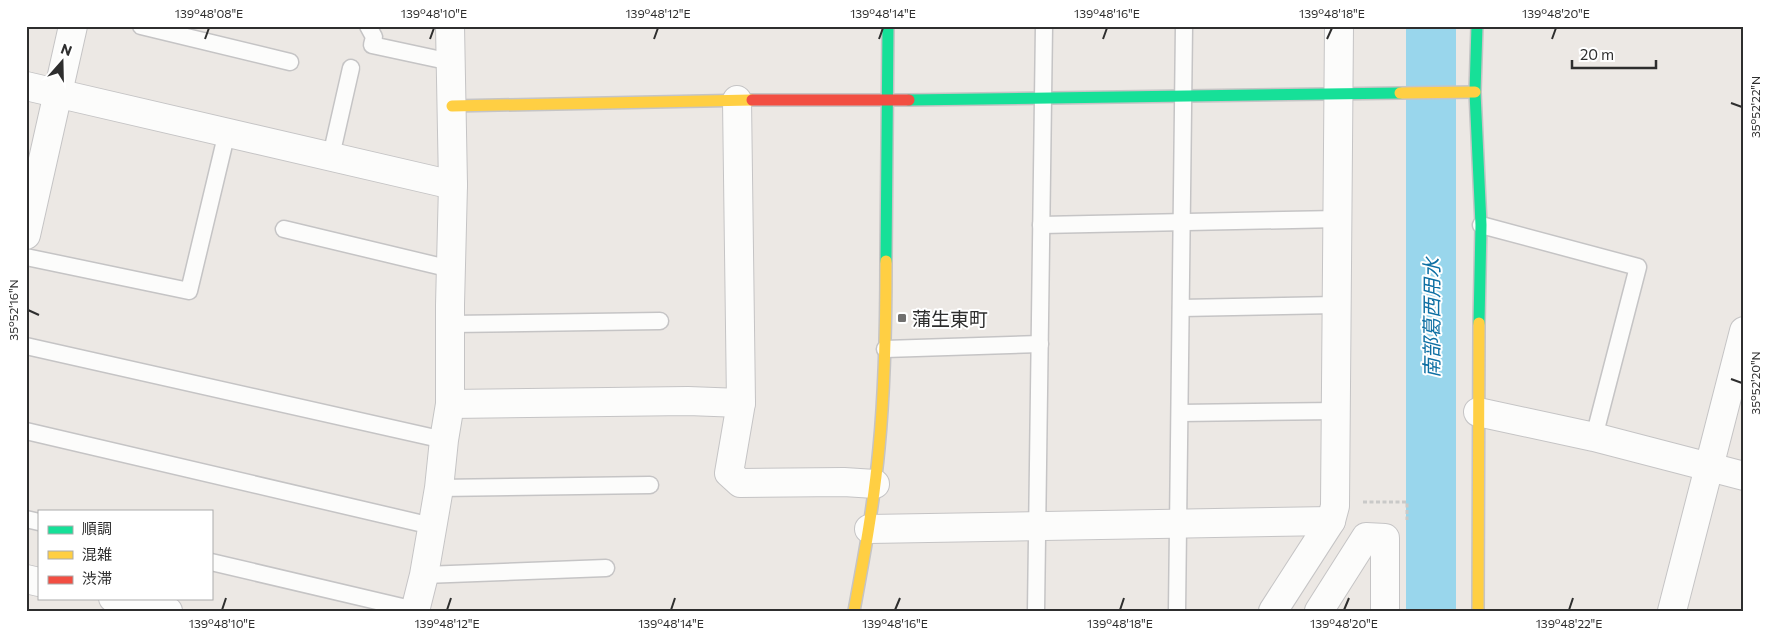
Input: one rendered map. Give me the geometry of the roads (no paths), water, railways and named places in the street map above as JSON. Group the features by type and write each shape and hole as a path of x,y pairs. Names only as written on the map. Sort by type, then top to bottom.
{"street":[{"path":"26,235 33,173 58,93 73,26"},
{"path":"415,610 424,575 439,488 450,404 453,185 450,26"},
{"path":"854,611 869,529 881,425 885,349 888,26"},
{"path":"1272,611 1331,522 1335,506 1339,26"},
{"path":"1477,26 1475,92 1482,225 1478,412 1478,611"},
{"path":"26,86 453,185"},
{"path":"452,106 737,100 886,100 1475,92"},
{"path":"737,100 741,403 729,473 740,483 844,482 875,484"},
{"path":"1672,611 1744,331"},
{"path":"450,404 688,400 741,403"},
{"path":"1478,412 1594,437 1744,476"},
{"path":"869,529 1331,522"},
{"path":"1319,611 1366,537 1385,538 1385,611"},
{"path":"121,600 168,611"}],"lane":[{"path":"141,26 290,62"},
{"path":"368,26 374,37 372,45 451,62"},
{"path":"1036,611 1044,26"},
{"path":"1178,611 1184,26"},
{"path":"331,156 351,68"},
{"path":"26,257 189,291 227,132"},
{"path":"1041,225 1338,219"},
{"path":"1482,225 1638,267 1594,437"},
{"path":"284,229 451,269"},
{"path":"1181,308 1336,305"},
{"path":"450,324 660,321"},
{"path":"885,349 1040,344"},
{"path":"26,346 444,440"},
{"path":"1180,413 1337,411"},
{"path":"26,431 432,526"},
{"path":"439,488 650,485"},
{"path":"212,562 415,610"},
{"path":"424,575 606,568"}],"waterway":[{"name":"南部葛西用水","path":"1431,26 1431,611"}],"place":[{"name":"蒲生東町","path":"902,318"}]}
